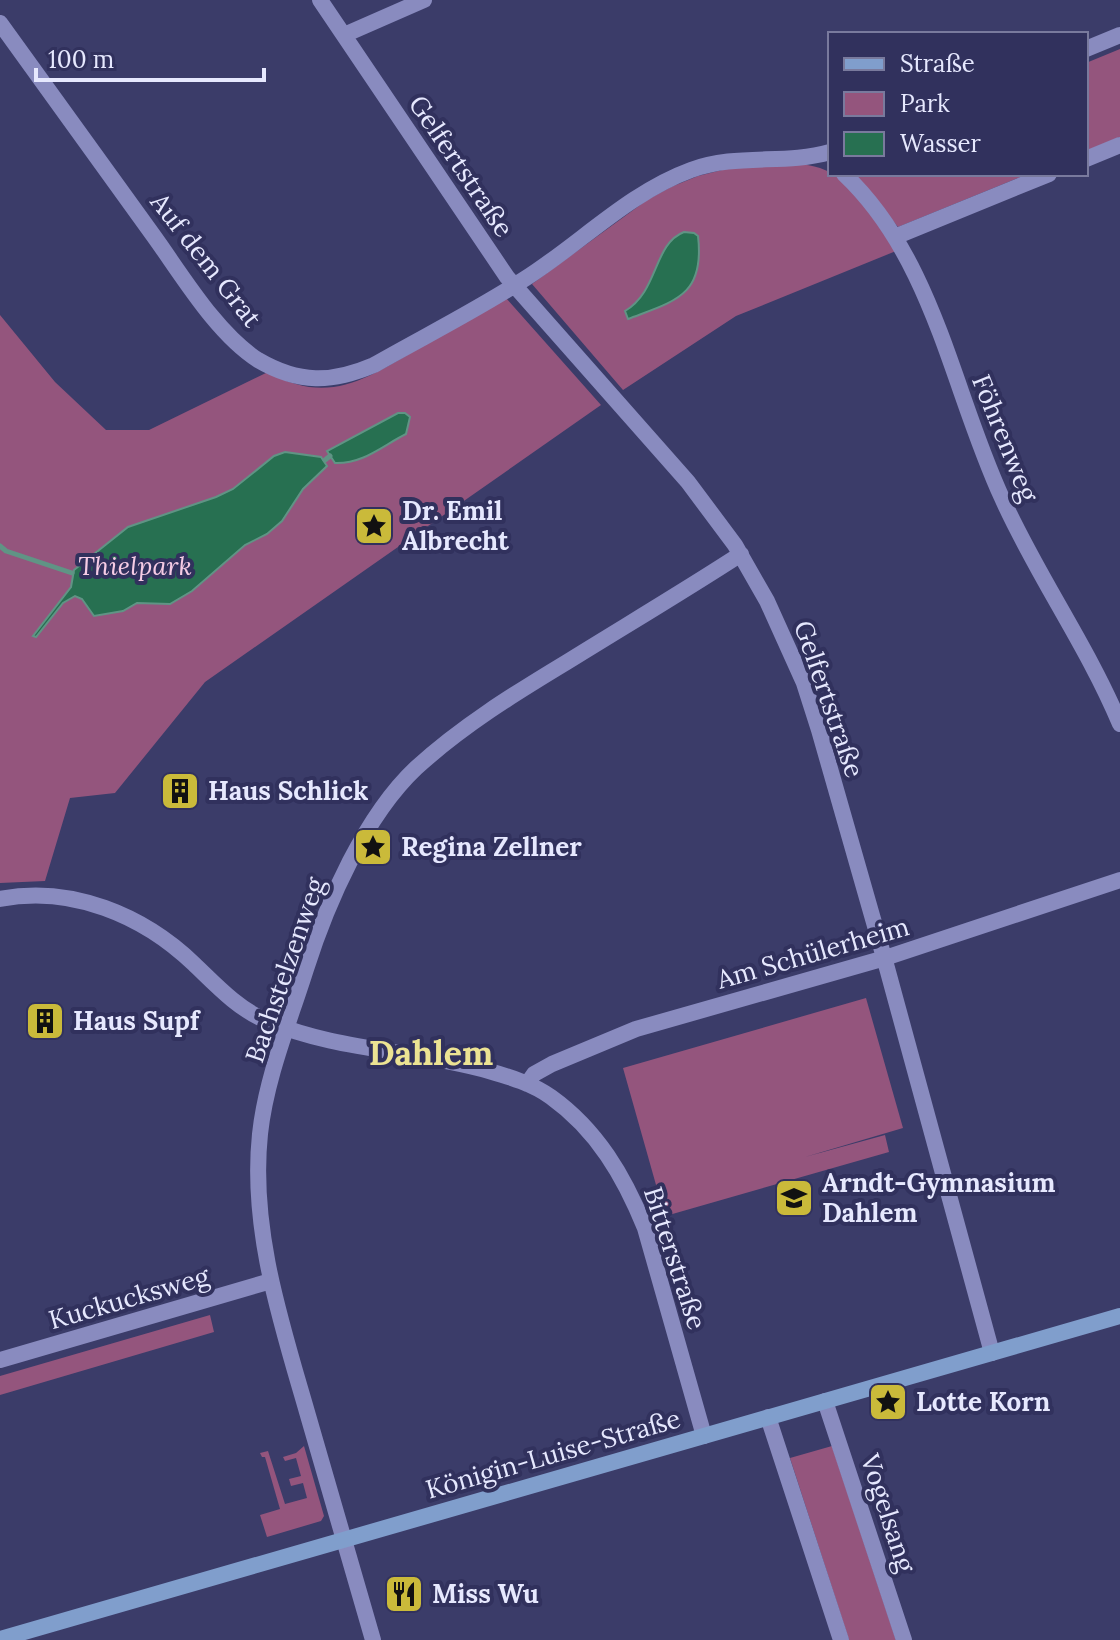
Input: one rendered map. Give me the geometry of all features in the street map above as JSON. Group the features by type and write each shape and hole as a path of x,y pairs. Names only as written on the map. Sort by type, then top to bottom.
{"main road":[{"name":"Königin-Luise-Straße","path":"0,1639 1120,1316"}],"street":[{"name":"Gelfertstraße","path":"320,0 514,285 688,482 741,554 767,601 804,683 885,958 992,1353"},
{"path":"344,35 424,0"},
{"name":"Auf dem Grat","path":"0,23 208,310 256,358 303,378 324,380 348,376 374,365 514,285 650,189 691,169 737,159 828,156"},
{"path":"1088,48 1120,35"},
{"path":"1088,158 1120,145"},
{"name":"Föhrenweg","path":"846,176 897,236 930,306 972,427 1002,499 1032,559 1084,648 1120,724"},
{"path":"897,236 1044,176"},
{"name":"Bachstelzenweg","path":"373,1640 271,1281 257,1182 260,1133 269,1088 313,948 337,887 371,825 412,772 456,733 511,696 741,554"},
{"name":"Am Schülerheim","path":"527,1084 534,1074 552,1064 636,1029 885,958 1120,880"},
{"name":"Bitterstraße","path":"0,899 21,896 68,899 123,915 147,926 170,942 260,1019 287,1030 470,1066 527,1084 550,1096 600,1144 623,1177 645,1228 704,1436"},
{"name":"Kuckucksweg","path":"0,1360 271,1281"},
{"name":"Vogelsang","path":"825,1401 904,1640"},
{"path":"768,1417 841,1640"}],"green space":[{"path":"1120,49 1120,137 1088,150 1088,62"},
{"path":"775,163 820,168 854,191 896,251 736,316 623,390 532,284 647,200 698,176"},
{"path":"857,176 1023,176 898,227"},
{"name":"Thielpark","path":"506,298 601,405 205,682 115,793 70,798 45,881 0,883 0,315 55,382 106,430 149,430 268,372 309,387 328,388 364,378"},
{"path":"866,998 903,1128 805,1157 885,1135 889,1152 669,1215 664,1198 660,1199 623,1068"},
{"path":"210,1315 214,1332 0,1395 0,1376"},
{"path":"304,1446 324,1516 321,1521 267,1537 260,1515 280,1509 265,1457 260,1453 268,1451 285,1504 307,1498 303,1483 291,1486 289,1479 301,1476 296,1458 285,1461 283,1457 296,1453"},
{"path":"832,1446 896,1640 849,1640 790,1458"}],"water":[{"path":"684,232 698,236 697,272 691,284 673,301 628,319 625,311 644,292 666,247"},
{"path":"398,413 410,417 406,434 372,453 355,461 335,463 327,451"},
{"path":"285,452 321,457 327,466 303,489 282,521 267,534 245,545 192,591 170,604 137,603 123,611 94,616 82,599 75,596 63,603 36,637 33,636 71,587 74,570 128,527 233,489 274,456"}],"waterway":[{"path":"325,460 330,456"},
{"path":"0,546 6,551 72,573"}],"place":[{"name":"Dr. Emil Albrecht","path":"374,526"},
{"name":"Haus Schlick","path":"180,791"},
{"name":"Regina Zellner","path":"373,847"},
{"name":"Haus Supf","path":"45,1021"},
{"name":"Arndt-Gymnasium Dahlem","path":"794,1198"},
{"name":"Lotte Korn","path":"888,1402"},
{"name":"Miss Wu","path":"404,1594"}],"district":[{"name":"Dahlem","path":"431,1053"}]}
